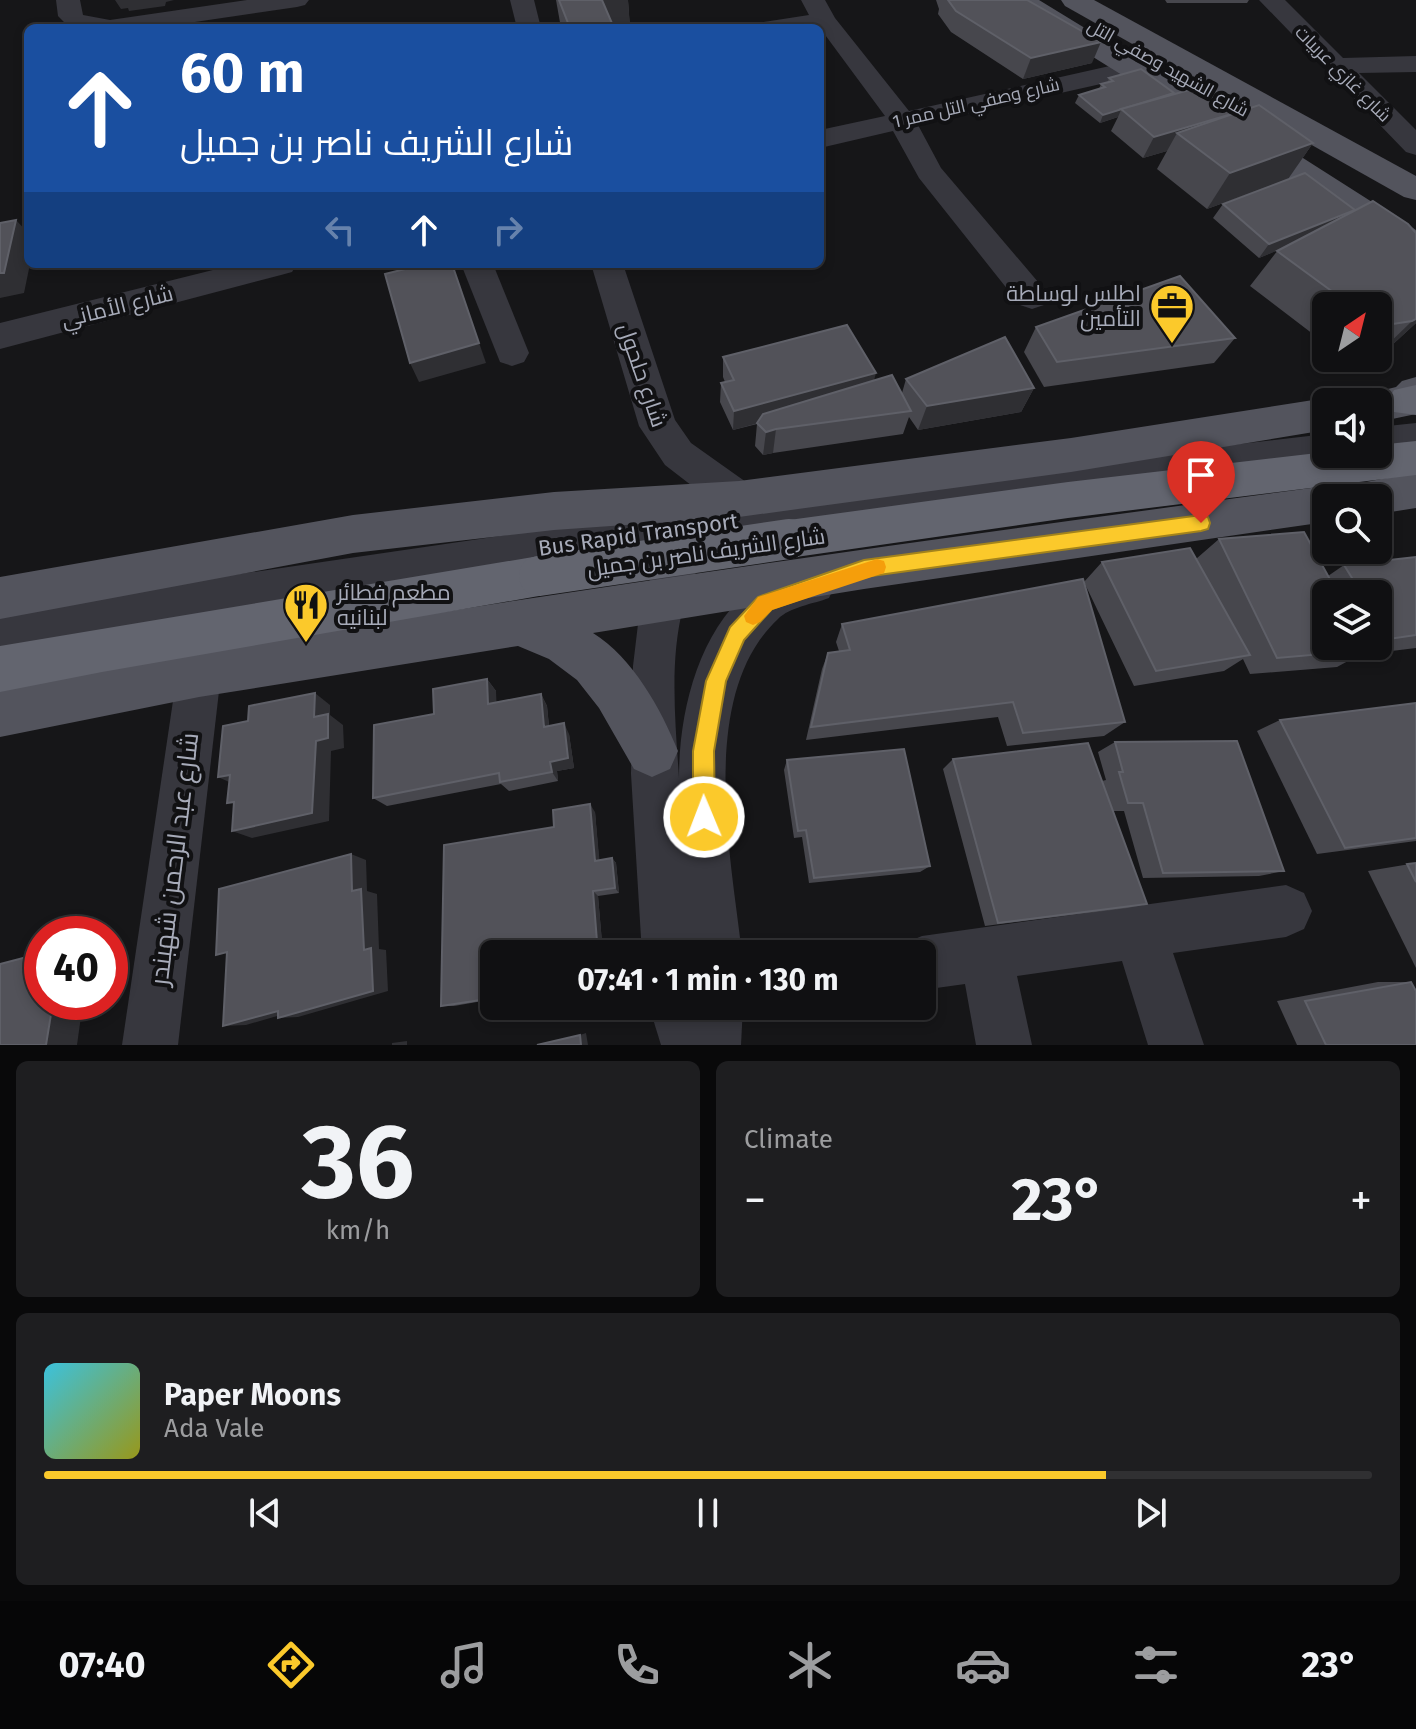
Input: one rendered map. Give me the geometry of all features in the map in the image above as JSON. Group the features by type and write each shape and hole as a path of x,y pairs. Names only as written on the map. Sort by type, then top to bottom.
{"highway":[{"name":"شارع الشريف ناصر بن جميل","path":"0,669 539,576 1068,500 1402,489"}],"main road":[{"path":"1020,0 1132,69 1196,103 1416,246"},
{"name":"شارع الشهيد وصفي التل","path":"1042,0 1109,27 1416,190"},
{"name":"شارع الشهيد وصفي التل","path":"1074,0 1109,27 1416,211"},
{"path":"1095,0 1168,35 1416,169"},
{"path":"1351,206 1416,261"},
{"path":"0,598 353,534 554,511 720,514 1312,416"},
{"name":"شارع الشريف ناصر بن جميل","path":"0,712 199,674 864,569 1312,506"},
{"path":"720,514 706,546 709,559 726,582 740,589"},
{"path":"519,624 565,642 596,664 605,673 652,751"}],"street":[{"path":"68,0 67,12 74,22 80,24"},
{"path":"131,24 297,0"},
{"path":"522,0 528,24"},
{"name":"شارع غازي عربيات","path":"1271,0 1416,146"},
{"path":"778,24 818,10 901,119 929,172 1032,297"},
{"path":"1335,66 1416,64"},
{"name":"شارع وصفي التل ممر 1","path":"824,138 1132,69"},
{"name":"شارع الأماني","path":"0,336 265,268"},
{"path":"479,268 512,353"},
{"name":"شارع حلحول","path":"608,268 658,426 720,514"},
{"path":"1392,425 1407,407"},
{"name":"Bus Rapid Transport","path":"0,634 164,604 720,514 1312,451"},
{"path":"668,940 652,751 661,602 675,568 720,514"},
{"path":"714,940 704,817 703,751 716,681 737,634 765,603 864,569"},
{"name":"شارع عبد الرحمن شهبندر","path":"150,1045 199,674"},
{"path":"936,961 1286,911"},
{"path":"1139,932 1176,1045"},
{"path":"986,954 1004,1045"},
{"path":"681,1020 689,1045"},
{"path":"713,1045 715,1020"}],"building":[{"path":"559,0 602,0 612,24 568,24"},
{"path":"948,0 1027,0 1101,42 1031,58 956,11"},
{"path":"1141,69 1174,93 1103,115 1079,95 1105,87 1101,84 1113,81 1109,78"},
{"path":"1207,85 1242,111 1154,137 1121,109"},
{"path":"1259,105 1313,143 1230,173 1177,133"},
{"path":"1305,173 1355,210 1269,244 1223,204"},
{"path":"1373,201 1408,224 1416,233 1416,319 1392,324 1392,292 1333,292 1277,251"},
{"path":"16,220 4,273 0,273 0,223"},
{"path":"409,268 453,268 479,343 410,363 385,274"},
{"path":"1180,276 1235,338 1057,362 1036,327"},
{"path":"847,325 876,373 734,411 721,383 734,380 723,357"},
{"path":"1005,337 1034,388 927,406 906,379"},
{"path":"892,375 911,411 766,432 757,423 763,414"},
{"path":"1304,532 1312,547 1312,564 1322,564 1330,580 1312,580 1312,655 1277,658 1219,539"},
{"path":"1190,548 1250,655 1156,671 1102,562"},
{"path":"1416,557 1416,635 1392,639 1392,580 1353,580 1344,565 1392,564 1392,560"},
{"path":"1083,579 1125,722 1023,733 1013,702 811,727 828,653 850,650 842,624"},
{"path":"487,679 488,704 541,694 544,727 564,723 568,758 550,762 552,772 500,782 499,773 373,798 374,725 434,714 433,689"},
{"path":"315,693 314,717 328,714 328,738 316,741 312,813 232,831 234,802 227,803 230,775 218,777 223,726 248,721 249,706"},
{"path":"1416,703 1416,838 1345,848 1280,720"},
{"path":"1237,741 1284,871 1163,873 1143,803 1128,803 1115,742"},
{"path":"1088,743 1147,904 998,923 953,759"},
{"path":"904,749 930,866 814,878 806,830 798,831 787,760"},
{"path":"590,804 595,861 612,858 615,888 593,891 597,940 480,940 480,1000 441,1006 444,845 554,827 553,810"},
{"path":"351,854 352,891 361,889 364,950 371,948 373,991 278,1018 278,1011 223,1026 227,952 216,955 219,889"},
{"path":"1416,863 1416,882 1407,864"},
{"path":"24,958 24,1020 50,1020 46,1045 0,1045 0,964"},
{"path":"1411,982 1416,991 1416,1045 1326,1045 1305,1001"},
{"path":"580,1035 581,1045 537,1045"}],"slow traffic":[{"path":"753,616 765,603 877,567"}],"place":[{"name":"اطلس لوساطة التأمين","path":"1172,345"},
{"name":"مطعم فطائر لبنانيه","path":"306,644"}],"route":[{"path":"704,817 703,751 716,681 737,634 765,603 864,569 1201,523"}]}
